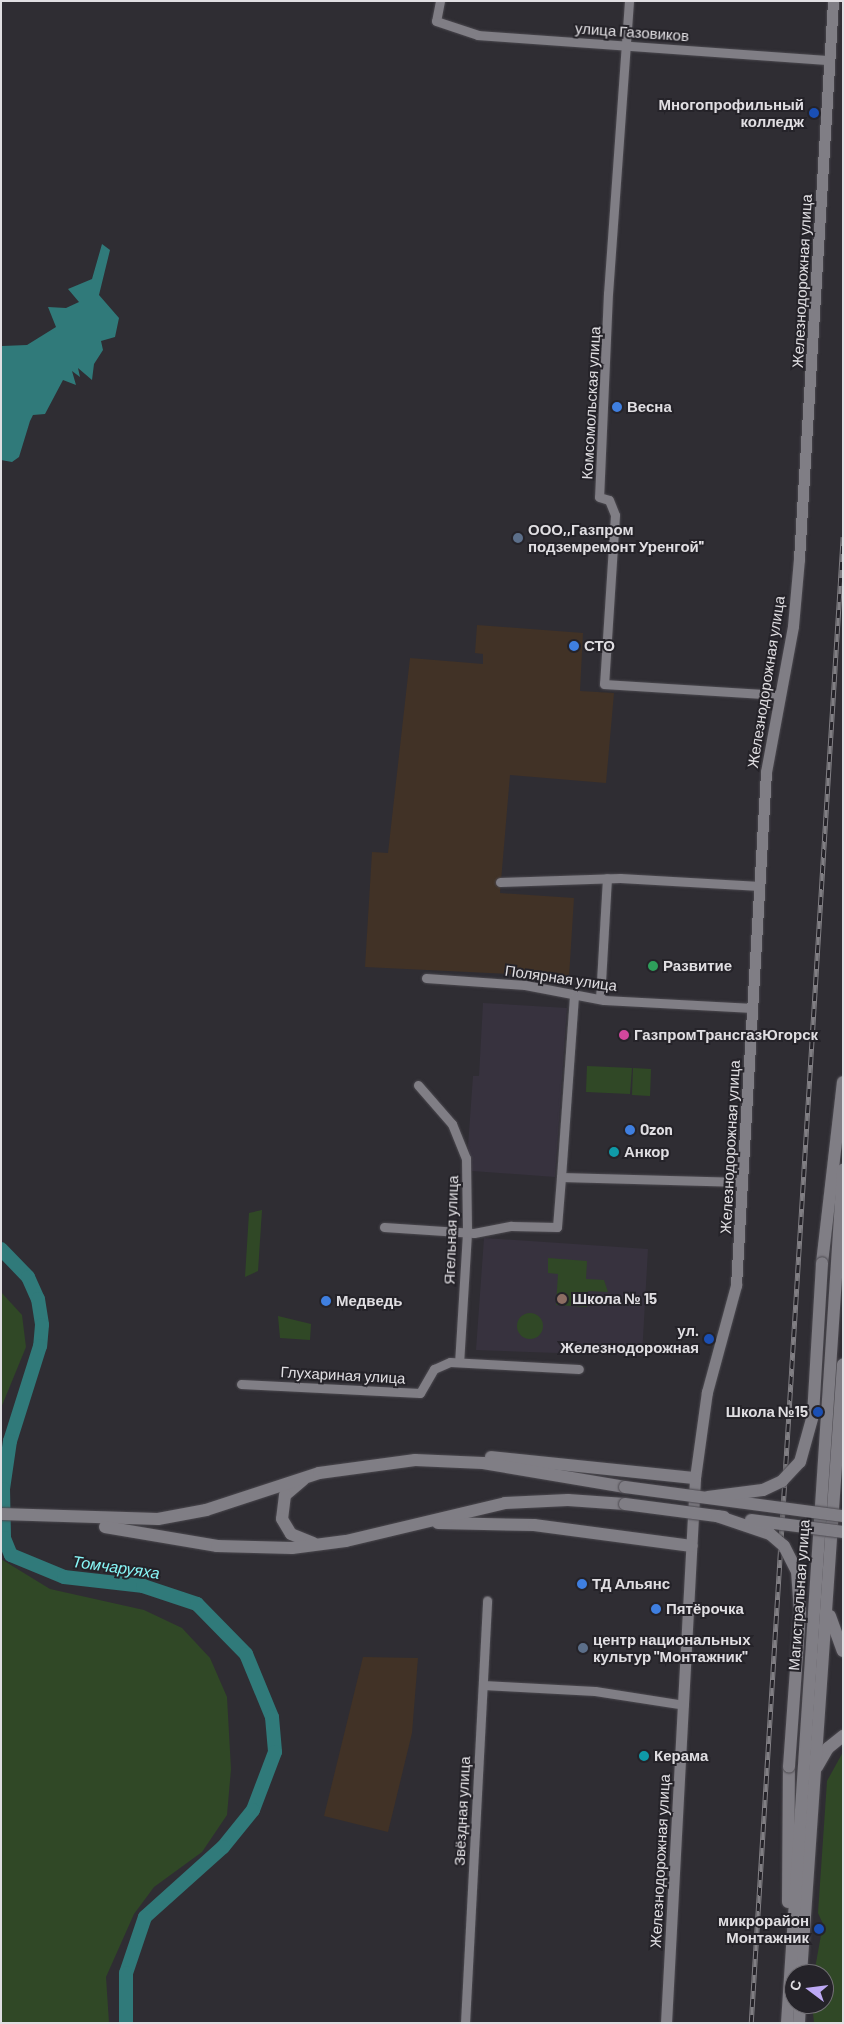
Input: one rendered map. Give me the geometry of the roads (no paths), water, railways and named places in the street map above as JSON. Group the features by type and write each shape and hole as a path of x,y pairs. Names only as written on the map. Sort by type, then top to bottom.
{"main road":[{"path":"708,1498 763,1490 789,1476 803,1457 813,1415 822,1263 843,1082"},
{"name":"Магистральная улица","path":"792,1964 843,1170"},
{"name":"Магистральная улица","path":"802,1964 843,1364"},
{"path":"833,1503 843,1436"},
{"path":"58,1519 175,1517 318,1473 394,1461 468,1456 695,1478"},
{"path":"394,1461 484,1463 625,1487 843,1516"},
{"path":"318,1473 288,1490 282,1518 299,1540 330,1544"},
{"path":"1,1514 58,1519 217,1546 330,1544 505,1503 568,1500 625,1504 843,1532"},
{"path":"717,1516 770,1534 784,1546 797,1571 800,1613 789,1768 790,1964"},
{"path":"410,1524 526,1525 692,1546"},
{"path":"830,1547 831,1623 843,1651"},
{"path":"814,1779 822,1756 843,1736"}],"street":[{"name":"улица Газовиков","path":"440,1 436,21 478,35 829,60"},
{"name":"Комсомольская улица","path":"629,1 623,46 599,497 608,500 615,515 604,684 779,696"},
{"name":"Железнодорожная улица","path":"666,2023 695,1478 707,1392 734,1301 766,772 799,559 833,1"},
{"path":"600,999 607,878"},
{"path":"500,882 607,878 760,886"},
{"name":"Полярная улица","path":"426,978 525,985 574,997 752,1008"},
{"path":"384,1227 468,1233 511,1226 557,1227 574,997"},
{"name":"Ягельная улица","path":"418,1085 452,1124 463,1146 468,1233 458,1362"},
{"path":"561,1177 742,1182"},
{"name":"Глухариная улица","path":"240,1384 420,1393 434,1369 458,1362 579,1369"},
{"name":"Звёздная улица","path":"465,2023 487,1601"},
{"path":"483,1685 594,1691 684,1705"}],"water":[{"path":"102,244 110,250 99,295 119,318 115,337 101,341 103,350 94,364 92,380 78,368 80,377 72,371 76,385 63,380 45,414 33,415 19,457 12,462 1,460 2,346 27,345 56,327 48,307 66,308 79,302 68,289 92,279"}],"waterway":[{"name":"Томчаруяха","path":"1,1249 28,1277 38,1299 42,1325 40,1346 10,1441 3,1489 4,1538 11,1555 64,1577 143,1586 197,1604 246,1654 272,1717 275,1752 253,1810 223,1847 145,1917 126,1973 126,2023"}],"railway":[{"path":"751,2023 843,537"}],"place":[{"name":"Многопрофильный колледж","path":"814,113"},
{"name":"Весна","path":"617,407"},
{"name":"ООО,,Газпром подземремонт Уренгой''","path":"518,538"},
{"name":"СТО","path":"574,646"},
{"name":"Развитие","path":"653,966"},
{"name":"ГазпромТрансгазЮгорск","path":"624,1035"},
{"name":"Ozon","path":"630,1130"},
{"name":"Анкор","path":"614,1152"},
{"name":"Школа № 15","path":"562,1299"},
{"name":"Медведь","path":"326,1301"},
{"name":"ул. Железнодорожная","path":"709,1339"},
{"name":"Школа №15","path":"818,1412"},
{"name":"ТД Альянс","path":"582,1584"},
{"name":"Пятёрочка","path":"656,1609"},
{"name":"центр национальных культур \"Монтажник\"","path":"583,1648"},
{"name":"Керама","path":"644,1756"},
{"name":"микрорайон Монтажник","path":"819,1929"}]}
